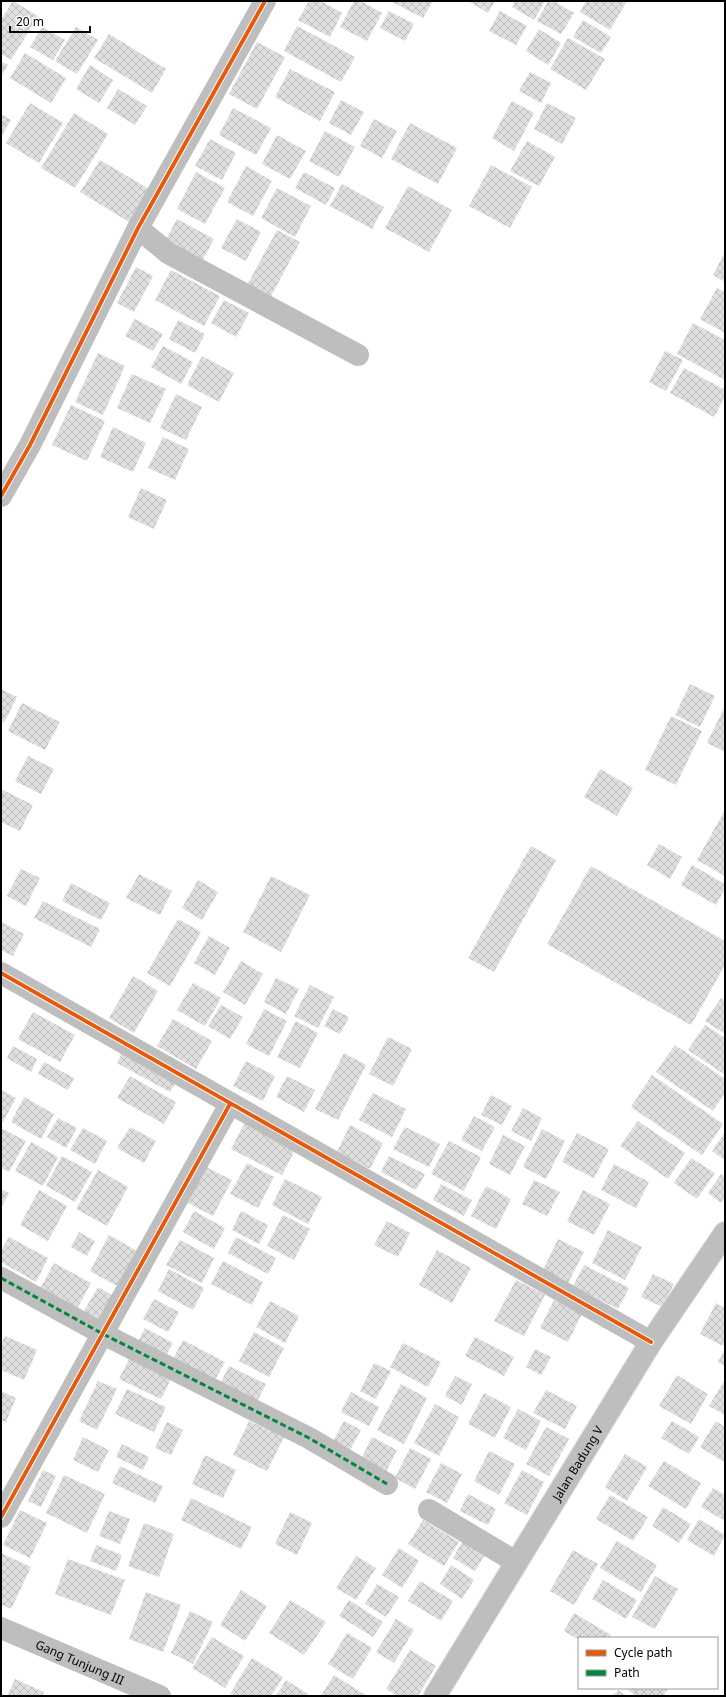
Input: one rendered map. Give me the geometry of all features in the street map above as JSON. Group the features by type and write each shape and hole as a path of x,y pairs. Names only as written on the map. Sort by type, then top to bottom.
{"street":[{"path":"1,496 30,445 138,228 265,1"},
{"path":"138,228 168,253 358,355"},
{"path":"1,973 651,1342"},
{"path":"1,1517 230,1104"},
{"name":"Jalan Badung V","path":"435,1696 651,1342 725,1233"},
{"path":"1,1278 103,1334 309,1438 387,1484"},
{"path":"429,1510 516,1562"},
{"name":"Gang Tunjung III","path":"1,1628 160,1696"}],"building":[{"path":"13,1 38,16 11,60 1,54 1,20"},
{"path":"309,1 321,1 342,13 330,37 298,20"},
{"path":"354,1 361,1 382,13 367,41 340,27"},
{"path":"390,1 433,1 423,18"},
{"path":"468,1 495,1 488,13"},
{"path":"515,1 545,1 534,20 512,7"},
{"path":"548,1 554,1 574,13 561,34 537,21"},
{"path":"586,1 627,1 610,30 580,12"},
{"path":"389,11 414,24 405,41 380,28"},
{"path":"500,11 527,26 516,45 489,31"},
{"path":"583,20 611,37 601,53 573,37"},
{"path":"297,26 355,57 341,82 284,51"},
{"path":"42,27 65,40 53,60 30,47"},
{"path":"76,27 98,40 77,74 55,61"},
{"path":"539,29 561,43 548,65 526,51"},
{"path":"109,34 166,69 152,93 94,58"},
{"path":"568,38 605,59 586,90 550,69"},
{"path":"257,42 285,57 257,109 229,94"},
{"path":"25,53 66,78 51,103 10,78"},
{"path":"1,61 8,65 1,77"},
{"path":"90,65 113,80 99,103 76,89"},
{"path":"290,69 335,92 320,121 275,97"},
{"path":"530,72 551,83 541,103 519,91"},
{"path":"118,89 147,106 135,125 107,108"},
{"path":"341,100 364,112 351,135 329,123"},
{"path":"512,101 534,113 514,151 492,138"},
{"path":"30,103 63,123 39,163 6,143"},
{"path":"547,103 576,118 562,144 534,129"},
{"path":"233,108 271,128 256,155 219,135"},
{"path":"74,113 108,134 75,188 41,168"},
{"path":"1,114 11,120 1,137"},
{"path":"374,119 397,131 382,158 360,146"},
{"path":"410,123 457,148 438,184 391,159"},
{"path":"325,131 355,147 339,177 309,161"},
{"path":"277,135 306,151 290,179 262,164"},
{"path":"210,139 236,153 222,180 195,166"},
{"path":"527,141 555,157 539,186 510,171"},
{"path":"100,160 149,189 129,222 80,192"},
{"path":"491,165 532,187 510,228 469,206"},
{"path":"246,166 272,181 253,216 227,202"},
{"path":"196,172 225,188 205,224 177,209"},
{"path":"304,172 335,188 326,205 295,188"},
{"path":"342,184 384,207 372,229 330,206"},
{"path":"408,186 452,210 429,252 385,228"},
{"path":"277,188 311,206 295,237 261,218"},
{"path":"177,219 214,239 201,263 164,243"},
{"path":"237,219 261,232 246,261 221,248"},
{"path":"277,230 300,242 268,302 245,289"},
{"path":"725,252 725,282 713,275"},
{"path":"136,267 153,276 134,312 117,303"},
{"path":"171,270 220,296 204,326 155,300"},
{"path":"717,288 725,292 725,333 700,319"},
{"path":"224,300 249,313 236,337 211,323"},
{"path":"135,319 163,334 153,351 125,336"},
{"path":"178,320 205,334 195,353 169,339"},
{"path":"693,323 725,340 725,375 723,379 677,354"},
{"path":"163,346 193,362 181,384 151,367"},
{"path":"665,351 683,360 666,391 649,382"},
{"path":"98,353 125,366 103,415 75,402"},
{"path":"202,356 234,373 219,402 187,385"},
{"path":"684,368 725,390 725,397 714,417 670,393"},
{"path":"132,374 166,389 150,423 117,408"},
{"path":"176,394 202,407 186,440 160,428"},
{"path":"71,405 105,421 87,461 52,445"},
{"path":"113,427 146,443 133,472 100,457"},
{"path":"163,437 189,449 175,480 148,468"},
{"path":"141,488 167,500 154,529 128,517"},
{"path":"690,684 715,696 700,727 675,715"},
{"path":"1,689 17,697 4,723 1,721"},
{"path":"22,703 60,722 45,750 8,731"},
{"path":"725,706 725,752 707,743"},
{"path":"671,716 702,731 676,785 645,770"},
{"path":"28,756 54,769 41,794 15,781"},
{"path":"600,769 633,788 617,816 584,797"},
{"path":"1,789 33,805 20,831 1,822"},
{"path":"725,810 725,876 697,860"},
{"path":"659,844 682,857 670,879 647,865"},
{"path":"531,846 556,860 494,972 468,958"},
{"path":"692,865 725,884 725,888 716,905 681,885"},
{"path":"591,866 725,941 725,965 691,1025 547,944"},
{"path":"21,869 40,878 26,906 7,896"},
{"path":"139,874 172,891 160,915 126,898"},
{"path":"271,876 310,895 281,952 243,932"},
{"path":"198,880 218,892 202,920 182,908"},
{"path":"71,883 110,903 101,920 62,901"},
{"path":"43,901 100,929 91,947 34,918"},
{"path":"178,919 201,932 170,986 147,973"},
{"path":"1,922 24,934 13,956 1,950"},
{"path":"209,936 230,948 215,975 194,963"},
{"path":"241,961 263,974 245,1005 223,992"},
{"path":"133,976 158,991 134,1033 109,1018"},
{"path":"276,978 299,989 286,1014 264,1002"},
{"path":"193,983 221,998 205,1026 177,1010"},
{"path":"310,985 334,997 318,1028 294,1016"},
{"path":"721,998 725,1000 725,1034 705,1021"},
{"path":"221,1005 243,1017 230,1039 208,1026"},
{"path":"264,1009 287,1021 269,1056 246,1044"},
{"path":"333,1009 349,1017 340,1034 324,1026"},
{"path":"33,1012 75,1035 60,1062 18,1039"},
{"path":"173,1019 212,1041 196,1069 157,1046"},
{"path":"296,1021 318,1033 300,1068 277,1057"},
{"path":"705,1025 725,1038 725,1075 688,1050"},
{"path":"388,1037 412,1049 393,1086 369,1074"},
{"path":"675,1045 725,1079 725,1093 713,1111 656,1072"},
{"path":"13,1046 37,1059 31,1072 7,1058"},
{"path":"124,1049 178,1079 170,1092 117,1063"},
{"path":"344,1053 366,1065 338,1120 315,1109"},
{"path":"246,1061 275,1076 263,1101 233,1086"},
{"path":"44,1062 74,1078 68,1090 38,1074"},
{"path":"652,1075 723,1124 702,1155 631,1107"},
{"path":"130,1076 176,1102 164,1124 117,1098"},
{"path":"287,1076 315,1090 304,1112 276,1097"},
{"path":"1,1090 16,1098 3,1122 1,1122"},
{"path":"373,1093 406,1109 392,1137 359,1120"},
{"path":"491,1095 512,1106 502,1125 481,1115"},
{"path":"24,1097 54,1114 41,1139 11,1122"},
{"path":"523,1108 542,1118 531,1141 511,1131"},
{"path":"474,1116 495,1127 482,1151 461,1140"},
{"path":"58,1118 77,1128 66,1148 47,1137"},
{"path":"638,1121 685,1153 668,1179 620,1146"},
{"path":"244,1124 295,1150 282,1175 231,1149"},
{"path":"350,1125 383,1143 370,1169 337,1152"},
{"path":"130,1127 156,1141 144,1163 117,1148"},
{"path":"405,1127 440,1144 429,1167 393,1149"},
{"path":"1,1128 26,1141 9,1172 1,1168"},
{"path":"83,1128 107,1141 95,1164 70,1150"},
{"path":"542,1129 565,1141 546,1179 523,1167"},
{"path":"725,1132 725,1160 712,1151"},
{"path":"577,1133 609,1149 594,1178 562,1162"},
{"path":"503,1135 525,1146 510,1175 489,1164"},
{"path":"449,1141 481,1157 464,1191 431,1174"},
{"path":"31,1142 58,1157 43,1186 15,1171"},
{"path":"62,1156 92,1172 75,1202 46,1186"},
{"path":"389,1156 425,1174 416,1190 381,1172"},
{"path":"691,1158 715,1173 697,1199 674,1183"},
{"path":"247,1163 274,1177 258,1208 230,1194"},
{"path":"614,1164 649,1182 636,1208 601,1190"},
{"path":"206,1167 232,1180 213,1216 188,1203"},
{"path":"98,1170 128,1187 107,1226 76,1209"},
{"path":"721,1174 725,1177 725,1198 721,1203 708,1193"},
{"path":"285,1179 322,1197 308,1224 272,1205"},
{"path":"534,1180 560,1192 547,1216 522,1204"},
{"path":"441,1184 472,1200 464,1216 433,1200"},
{"path":"486,1186 511,1199 496,1229 471,1216"},
{"path":"1,1189 9,1193 1,1208"},
{"path":"39,1190 67,1206 48,1241 20,1225"},
{"path":"583,1190 610,1204 594,1235 567,1221"},
{"path":"194,1211 225,1228 214,1249 183,1232"},
{"path":"241,1211 268,1225 259,1244 232,1230"},
{"path":"283,1215 310,1229 294,1260 267,1246"},
{"path":"387,1221 410,1233 398,1257 374,1245"},
{"path":"608,1230 642,1247 625,1280 592,1263"},
{"path":"79,1232 95,1241 87,1256 71,1247"},
{"path":"109,1235 144,1255 124,1290 90,1271"},
{"path":"9,1237 48,1258 36,1282 1,1262 1,1250"},
{"path":"236,1237 276,1258 268,1274 228,1253"},
{"path":"558,1239 584,1252 567,1285 542,1272"},
{"path":"180,1240 214,1258 202,1283 166,1265"},
{"path":"437,1250 471,1268 452,1303 419,1285"},
{"path":"223,1261 263,1282 252,1305 211,1284"},
{"path":"54,1263 91,1283 77,1309 40,1289"},
{"path":"584,1265 629,1288 618,1309 573,1286"},
{"path":"169,1269 204,1288 193,1310 158,1291"},
{"path":"653,1274 674,1284 662,1307 641,1297"},
{"path":"516,1280 545,1295 524,1336 494,1321"},
{"path":"98,1287 117,1298 104,1322 84,1311"},
{"path":"154,1299 179,1312 168,1332 143,1319"},
{"path":"554,1300 582,1314 568,1342 540,1328"},
{"path":"270,1301 299,1316 285,1343 256,1327"},
{"path":"716,1303 725,1308 725,1343 723,1346 700,1334"},
{"path":"145,1328 173,1343 164,1359 136,1345"},
{"path":"254,1332 284,1348 269,1377 239,1361"},
{"path":"5,1336 37,1350 24,1380 1,1370 1,1344"},
{"path":"475,1337 514,1357 504,1376 465,1356"},
{"path":"183,1340 225,1362 214,1382 172,1361"},
{"path":"403,1343 441,1362 428,1387 390,1367"},
{"path":"535,1349 551,1357 541,1375 526,1367"},
{"path":"725,1349 725,1366 718,1362"},
{"path":"129,1359 171,1379 161,1399 119,1379"},
{"path":"374,1363 391,1371 376,1399 360,1391"},
{"path":"229,1366 266,1384 257,1402 220,1384"},
{"path":"677,1375 708,1394 691,1424 659,1406"},
{"path":"455,1376 472,1384 462,1405 445,1396"},
{"path":"98,1381 117,1389 97,1430 79,1421"},
{"path":"725,1381 725,1415 709,1406"},
{"path":"401,1384 427,1398 404,1444 377,1430"},
{"path":"127,1389 166,1407 154,1432 115,1414"},
{"path":"546,1390 577,1406 565,1429 533,1413"},
{"path":"1,1391 16,1398 6,1422 1,1420"},
{"path":"351,1392 379,1407 369,1426 341,1412"},
{"path":"484,1393 511,1407 495,1438 468,1424"},
{"path":"435,1404 459,1417 439,1456 414,1443"},
{"path":"518,1409 541,1421 526,1450 503,1438"},
{"path":"249,1421 284,1437 267,1471 233,1455"},
{"path":"344,1421 361,1430 350,1450 333,1441"},
{"path":"672,1421 699,1437 689,1454 661,1438"},
{"path":"716,1421 725,1427 724,1462 700,1447"},
{"path":"167,1422 183,1430 171,1455 155,1448"},
{"path":"546,1427 569,1439 549,1476 526,1464"},
{"path":"83,1437 109,1450 98,1472 73,1460"},
{"path":"372,1437 397,1450 386,1472 361,1459"},
{"path":"122,1444 149,1457 143,1470 116,1457"},
{"path":"410,1448 431,1459 415,1489 395,1478"},
{"path":"489,1451 515,1464 499,1495 474,1481"},
{"path":"625,1454 647,1467 627,1501 605,1487"},
{"path":"205,1455 236,1470 223,1498 192,1484"},
{"path":"664,1461 701,1483 686,1509 648,1486"},
{"path":"441,1463 462,1474 447,1503 426,1492"},
{"path":"120,1466 163,1486 155,1503 112,1483"},
{"path":"43,1470 56,1476 41,1507 28,1501"},
{"path":"522,1470 544,1482 527,1515 504,1503"},
{"path":"64,1475 105,1494 87,1533 46,1513"},
{"path":"713,1488 725,1495 725,1521 701,1507"},
{"path":"468,1494 496,1509 488,1525 460,1511"},
{"path":"610,1495 648,1517 633,1541 596,1519"},
{"path":"191,1498 252,1527 241,1549 181,1520"},
{"path":"663,1507 691,1524 679,1543 652,1526"},
{"path":"20,1510 47,1523 30,1558 3,1545"},
{"path":"109,1511 130,1519 120,1544 99,1536"},
{"path":"290,1512 312,1523 297,1555 275,1544"},
{"path":"699,1519 725,1535 714,1556 687,1540"},
{"path":"423,1520 459,1542 444,1566 408,1544"},
{"path":"144,1523 174,1534 159,1577 128,1566"},
{"path":"467,1534 489,1548 475,1571 453,1558"},
{"path":"617,1541 657,1565 641,1592 600,1568"},
{"path":"96,1545 122,1555 116,1571 90,1561"},
{"path":"399,1548 419,1561 402,1588 382,1575"},
{"path":"573,1550 598,1564 574,1605 550,1591"},
{"path":"1,1553 31,1567 11,1609 1,1604"},
{"path":"356,1556 376,1568 356,1600 336,1588"},
{"path":"68,1559 125,1580 111,1615 55,1594"},
{"path":"451,1565 474,1580 462,1599 440,1584"},
{"path":"655,1576 678,1589 655,1629 632,1617"},
{"path":"603,1580 637,1600 626,1619 592,1599"},
{"path":"420,1581 453,1601 441,1621 408,1601"},
{"path":"377,1584 399,1597 386,1617 365,1604"},
{"path":"241,1590 267,1606 245,1641 220,1625"},
{"path":"146,1592 181,1605 163,1652 129,1639"},
{"path":"290,1600 326,1622 304,1655 269,1633"},
{"path":"349,1600 383,1622 373,1637 339,1616"},
{"path":"190,1611 213,1622 193,1664 171,1653"},
{"path":"574,1613 611,1635 610,1637 578,1637 578,1639 564,1631"},
{"path":"396,1619 414,1630 394,1663 376,1652"},
{"path":"347,1633 372,1648 353,1679 328,1664"},
{"path":"212,1637 244,1656 225,1688 192,1668"},
{"path":"410,1650 436,1666 418,1696 398,1696 386,1689"},
{"path":"252,1658 283,1677 271,1696 234,1696 230,1694"},
{"path":"334,1675 367,1696 321,1696"},
{"path":"15,1679 44,1692 42,1696 7,1696"},
{"path":"286,1680 308,1694 306,1696 276,1696"},
{"path":"630,1689 668,1689 663,1696 636,1696 629,1691"},
{"path":"618,1690 627,1696 613,1696"}],"marked path":[{"path":"1,1278 103,1334 309,1438 387,1484"}],"cycle path":[{"path":"1,496 30,445 138,228 265,1"},
{"path":"1,973 651,1342"},
{"path":"1,1517 230,1104"}]}
